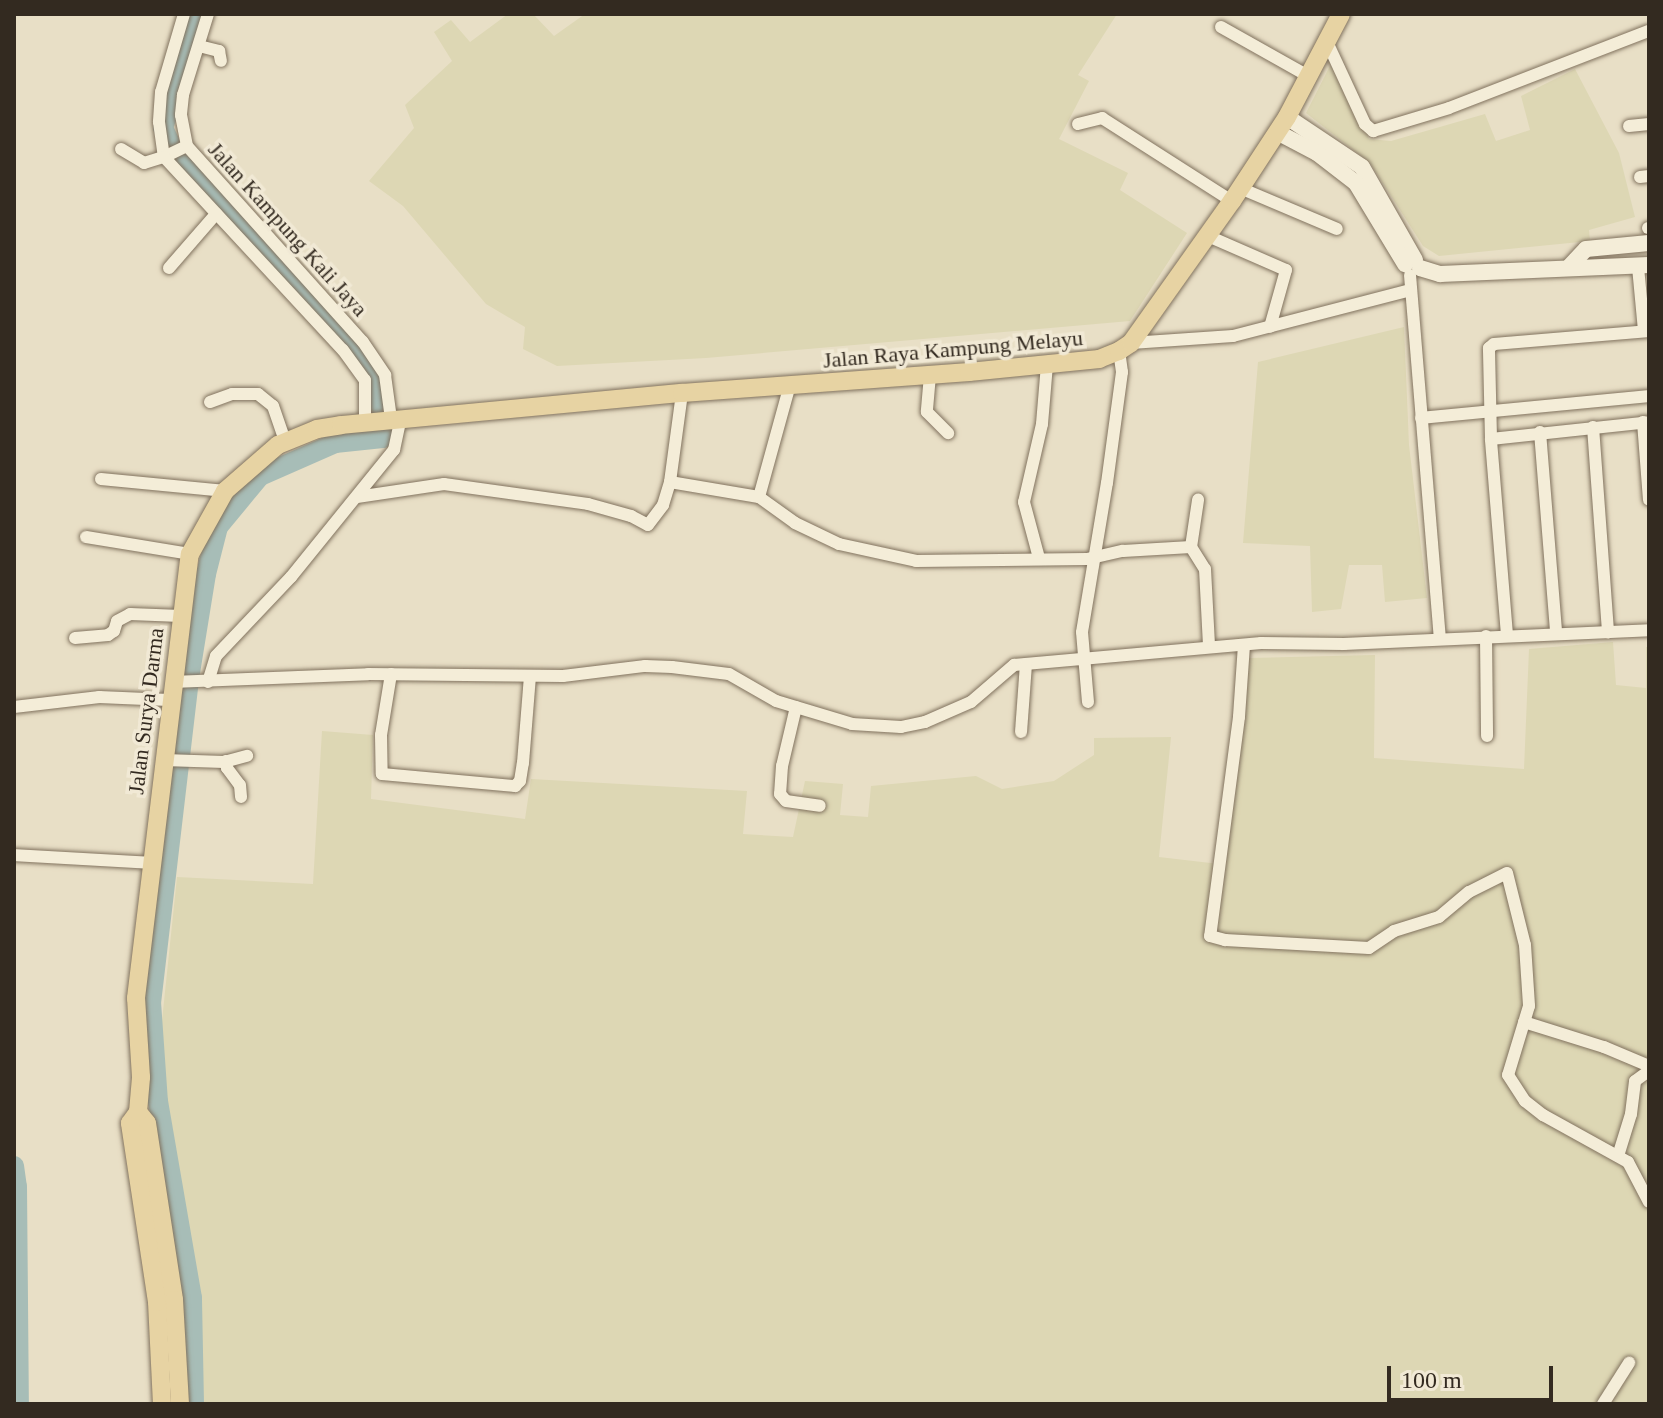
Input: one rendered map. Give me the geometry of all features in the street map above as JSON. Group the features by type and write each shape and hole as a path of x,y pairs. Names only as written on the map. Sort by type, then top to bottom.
{"main road":[{"path":"1125,347 1208,236 1282,124 1328,44 1341,14"},
{"name":"Jalan Raya Kampung Melayu","path":"383,420 682,393 789,388 1099,359 1125,347"},
{"name":"Jalan Surya Darma","path":"162,1404 157,1302 130,1123 138,1112 141,1077 136,998 152,863 173,761 173,688 190,554 225,491 249,467 285,441 317,429 383,420"},
{"name":"Jalan Surya Darma","path":"138,1112 147,1123 174,1300 180,1404"}],"street":[{"path":"184,14 161,92 159,122 167,156 216,214 359,369 394,450 260,612 216,656 202,682"},
{"name":"Jalan Kampung Kali Jaya","path":"208,14 183,95 181,115 185,148 363,342 385,375 383,420"},
{"path":"1221,27 1310,77"},
{"path":"1328,44 1365,124 1373,131 1449,108 1649,31"},
{"path":"199,46 219,51 221,61"},
{"path":"1078,124 1102,118 1236,194 1337,229"},
{"path":"1282,124 1356,183 1412,271 1440,638"},
{"path":"1629,126 1649,124"},
{"path":"121,149 126,155 144,163 185,148"},
{"path":"169,268 216,214"},
{"path":"1208,236 1286,270 1270,327"},
{"path":"1570,266 1586,249 1649,243"},
{"path":"1088,702 1082,632 1125,347 1233,336 1270,327 1412,271 1440,274 1570,266 1643,266 1647,331 1491,345 1491,439 1507,635"},
{"path":"1039,558 1024,502 1042,424 1047,364"},
{"path":"930,375 927,412 948,433"},
{"path":"759,497 789,388"},
{"path":"357,497 431,485 457,485 588,504 631,516 648,525 663,505 670,482 682,393"},
{"path":"210,402 232,394 258,394 273,406 285,441"},
{"path":"1421,418 1649,396"},
{"path":"1491,439 1646,422 1649,500"},
{"path":"1593,427 1608,632"},
{"path":"1540,432 1556,633"},
{"path":"101,479 225,491"},
{"path":"670,482 759,497 795,523 854,549 916,561 1095,557 1191,547"},
{"path":"1198,500 1191,547 1205,569 1209,646"},
{"path":"86,537 190,554"},
{"path":"75,638 108,635 114,631 117,621 130,614 181,616"},
{"path":"14,707 202,682 391,674 563,676 645,666 698,668 729,674 755,691 796,707 852,724 901,727 925,722 971,702 1010,668 1026,664 1209,646 1344,644 1649,630"},
{"path":"1486,636 1487,736"},
{"path":"1244,645 1239,717 1210,936 1241,942 1369,948 1394,931 1439,917 1469,892 1507,873 1525,945 1529,1006 1508,1068 1515,1089 1543,1115 1628,1162 1649,1202"},
{"path":"1021,732 1026,664"},
{"path":"391,674 381,735 382,774 515,786 520,783 523,763 530,676"},
{"path":"796,707 782,766 780,794 786,801 820,806"},
{"path":"173,761 226,761 247,756"},
{"path":"226,761 227,768 240,784 241,797"},
{"path":"14,855 152,863"},
{"path":"1524,1022 1604,1047 1649,1068 1635,1081 1631,1114 1618,1156"},
{"path":"1603,1404 1629,1363"}],"shaded area":[{"path":"508,14 533,14 554,36 585,14 1117,14 1078,75 1089,81 1059,139 1128,173 1120,190 1187,233 1130,321 706,358 557,366 523,349 525,327 486,304 403,206 369,181 414,128 405,105 452,61 434,32 451,20 470,42"},
{"path":"1336,54 1369,139 1391,141 1485,114 1496,141 1530,130 1521,96 1575,69 1619,153 1635,217 1589,230 1590,241 1439,256 1423,246 1370,163 1306,113"},
{"path":"1404,327 1409,445 1427,598 1385,602 1382,565 1349,565 1341,609 1312,612 1310,546 1243,543 1258,362"},
{"path":"1613,642 1616,685 1646,688 1646,647 1649,647 1649,1404 201,1404 195,1307 158,1059 177,877 313,884 322,731 373,735 371,799 525,819 531,779 747,791 743,834 793,837 805,781 843,784 840,815 868,817 871,786 976,776 1002,789 1054,781 1094,755 1094,738 1171,737 1159,857 1219,864 1249,658 1375,655 1374,758 1524,769 1529,649"}],"waterway":[{"path":"194,1404 192,1298 158,1102 151,1003 189,679 206,574 218,527 260,476 335,443 383,438 380,390 356,343 178,160 163,128 200,14"},
{"path":"14,1166 17,1187 19,1404"}]}
